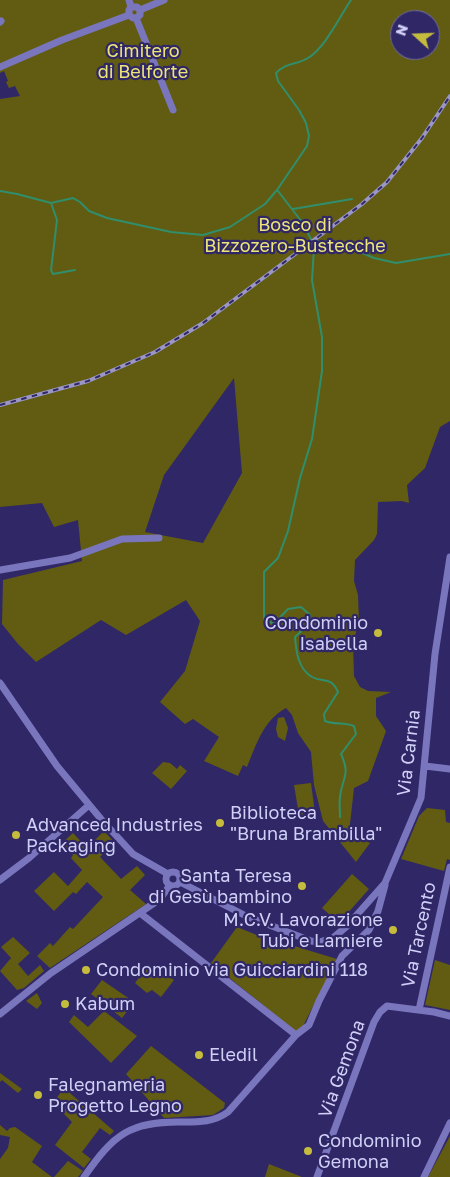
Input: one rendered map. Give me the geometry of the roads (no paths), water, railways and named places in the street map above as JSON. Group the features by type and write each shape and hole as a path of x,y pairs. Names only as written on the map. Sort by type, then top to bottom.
{"street":[{"path":"131,10 140,15 140,10 164,0"},
{"path":"0,67 131,10"},
{"path":"131,10 173,110"},
{"path":"0,570 70,558 122,539 159,538"},
{"name":"Via Carnia","path":"180,882 246,916 311,941 319,942 333,938 348,926 386,882 421,798 435,654 447,596 450,557"},
{"path":"0,682 57,766 133,854 168,874 172,872 179,874 180,882 176,885 170,885"},
{"path":"425,766 450,769"},
{"path":"0,880 29,858 89,805"},
{"name":"Via Tarcento","path":"419,1010 450,867"},
{"path":"168,874 166,880 170,885"},
{"path":"84,1177 115,1139 128,1130 150,1123 207,1122 220,1118 232,1107 296,1035 309,1026 319,1001 342,956 369,930 378,911 386,882"},
{"path":"0,1014 51,974 160,899 170,885"},
{"path":"140,912 296,1035"},
{"name":"Via Gemona","path":"318,1177 380,1012 387,1006 450,1016"},
{"path":"424,1177 450,1123"}],"waterway":[{"path":"0,191 51,203 73,198 89,211 107,218 171,232 203,235 230,227 265,204 277,190 307,146 309,136 306,123 278,81 276,73 280,69 304,60 314,53 326,39 351,0"},
{"path":"278,191 302,222 312,241 330,242 346,246 374,258 396,263 450,254"},
{"path":"293,209 352,199"},
{"path":"51,203 57,220 51,270 53,274 75,270"},
{"path":"312,241 314,248 312,280 322,337 322,371 312,439 300,478 288,531 278,558 264,572 264,619 274,624 288,609 301,607 310,615 310,623 295,637 301,665 307,674 316,679 330,682 338,692 324,714 325,721 354,726 356,734 341,754 346,772 340,797 340,817"}],"railway":[{"path":"0,405 88,381 155,352 203,323 362,204 387,182 422,138 450,96"}],"place":[{"name":"Condominio Isabella","path":"378,633"},
{"name":"Biblioteca \"Bruna Brambilla\"","path":"220,823"},
{"name":"Advanced Industries Packaging","path":"16,835"},
{"name":"Santa Teresa di Gesù bambino","path":"302,886"},
{"name":"M.C.V. Lavorazione Tubi e Lamiere","path":"393,930"},
{"name":"Condominio via Guicciardini 118","path":"86,970"},
{"name":"Kabum","path":"65,1004"},
{"name":"Eledil","path":"199,1055"},
{"name":"Falegnameria Progetto Legno","path":"38,1095"},
{"name":"Condominio Gemona","path":"308,1151"}],"park label":[{"name":"Cimitero di Belforte","path":"143,61"},
{"name":"Bosco di Bizzozero-Bustecche","path":"295,235"}]}
